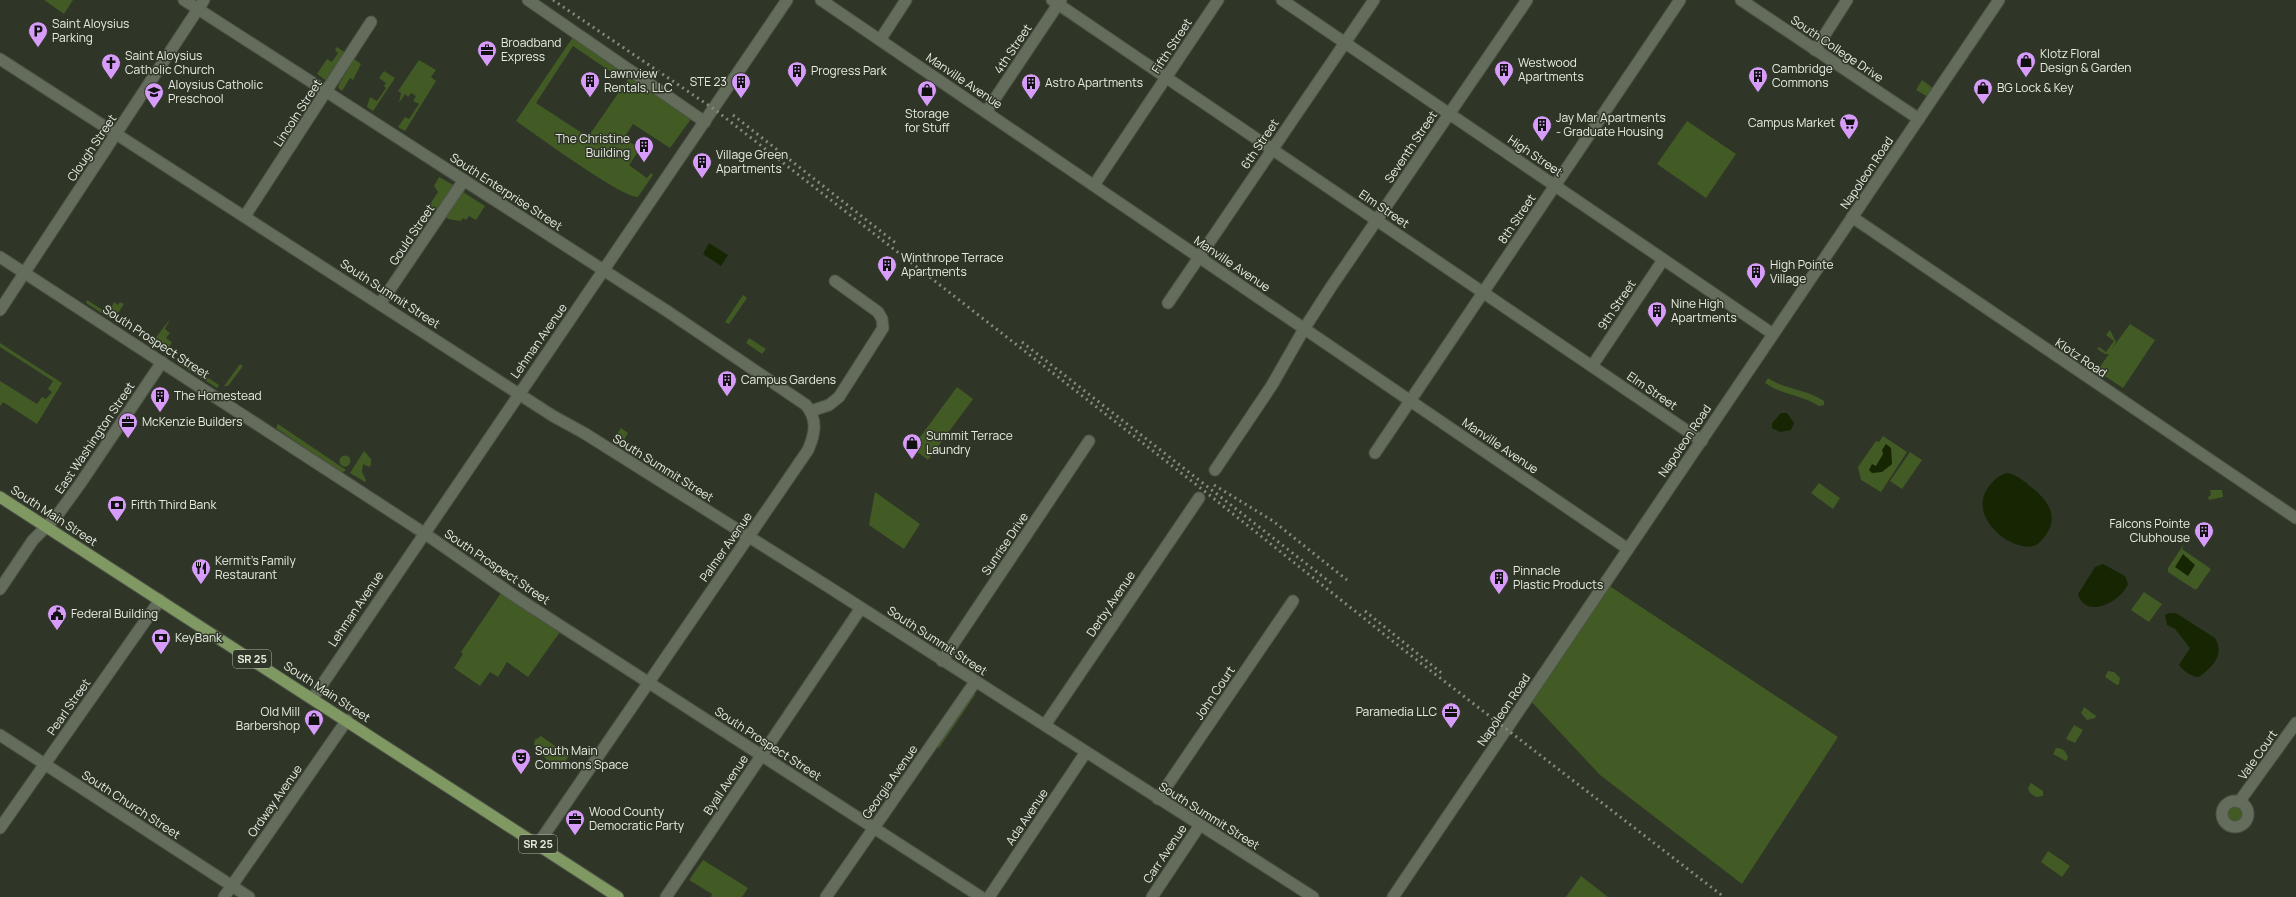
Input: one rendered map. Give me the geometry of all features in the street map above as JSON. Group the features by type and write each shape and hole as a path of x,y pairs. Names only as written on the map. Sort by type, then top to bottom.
{"main road":[{"name":"South Main Street","path":"0,497 347,720 618,897"}],"street":[{"name":"South Enterprise Street","path":"184,0 201,4 326,92 746,364 806,405 811,411"},
{"path":"528,0 705,122"},
{"name":"Lehman Avenue","path":"312,698 518,393 705,122 787,0"},
{"name":"Manville Avenue","path":"821,0 1628,549"},
{"path":"880,40 906,0"},
{"name":"Fifth Street","path":"1094,185 1218,0"},
{"name":"High Street","path":"1282,0 1773,334"},
{"name":"6th Street","path":"1168,302 1374,0"},
{"name":"Seventh Street","path":"1304,329 1527,0"},
{"name":"8th Street","path":"1375,453 1680,0"},
{"name":"South College Drive","path":"1741,0 1919,119"},
{"path":"1815,50 1847,0"},
{"name":"Napoleon Road","path":"1393,897 1999,0"},
{"name":"Elm Street","path":"1057,1 1166,77 1702,440"},
{"name":"4th Street","path":"986,112 1057,1"},
{"name":"Clough Street","path":"0,310 201,4"},
{"name":"Lincoln Street","path":"245,216 371,22"},
{"name":"South Summit Street","path":"0,59 518,393 862,608 942,661 1313,897"},
{"name":"Gould Street","path":"380,304 464,180"},
{"name":"Klotz Road","path":"1852,218 2296,518"},
{"name":"South Prospect Street","path":"0,257 424,533 519,599 981,897"},
{"name":"9th Street","path":"1592,366 1663,260"},
{"path":"811,411 830,404 839,397 883,328 882,319 878,312 835,282"},
{"path":"1215,470 1272,385 1304,329"},
{"name":"East Washington Street","path":"0,589 33,540 56,517 80,484 162,362"},
{"name":"Palmer Avenue","path":"538,844 808,450 815,428 814,417 811,411"},
{"name":"Sunrise Drive","path":"942,661 1089,441"},
{"name":"Derby Avenue","path":"1045,726 1199,498"},
{"name":"Pearl Street","path":"0,828 160,600"},
{"name":"John Court","path":"1158,799 1293,601"},
{"name":"Byall Avenue","path":"666,897 862,608"},
{"name":"Georgia Avenue","path":"826,897 975,682"},
{"name":"Ordway Avenue","path":"224,897 347,720"},
{"name":"Vale Court","path":"2239,802 2296,723"},
{"name":"South Church Street","path":"0,735 248,897"},
{"name":"Ada Avenue","path":"989,897 1086,752"},
{"name":"Carr Avenue","path":"1152,897 1200,825"}],"shaded area":[{"path":"44,0 73,0 64,14"},
{"path":"573,37 624,72 620,78 573,46 536,103 588,137 628,79 634,78 691,119 670,148 633,124 624,138 640,149 629,165 647,178 651,173 653,175 638,197 629,195 597,177 516,121"},
{"path":"337,47 347,54 328,82 317,74 327,59 332,62 338,53 335,50"},
{"path":"354,59 361,64 353,80 350,78 342,91 338,88 339,84"},
{"path":"419,60 436,70 431,77 436,81 405,131 398,127 405,117 409,119 419,104 413,101 416,96 411,93 408,97 405,94 399,103 401,93 398,91"},
{"path":"384,71 395,78 373,111 367,107 370,97 377,101 386,88 384,86 386,83 379,78"},
{"path":"1922,80 1933,88 1928,97 1916,90"},
{"path":"1687,121 1736,154 1706,198 1657,164"},
{"path":"439,177 455,186 439,212 429,206 438,192 434,186"},
{"path":"463,192 485,206 476,220 469,216 466,220 463,218 461,221 448,219 445,216"},
{"path":"709,243 728,255 721,266 703,254"},
{"path":"743,295 747,298 729,324 725,322"},
{"path":"87,300 114,317 111,319 86,303"},
{"path":"114,302 118,305 120,302 124,304 116,316 106,309 109,304 112,306"},
{"path":"170,319 165,329 170,333 166,338 172,342 168,349 154,340"},
{"path":"2130,324 2155,340 2123,388 2097,371 2109,354 2105,354 2097,349 2099,347 2106,352 2114,341 2106,335 2110,330 2116,342 2111,350"},
{"path":"749,338 766,349 762,354 746,343"},
{"path":"0,343 62,383 37,424 3,402 0,406 0,381 37,404 42,397 46,399 52,392 48,389 53,381 0,347"},
{"path":"179,359 219,385 217,388 178,363"},
{"path":"240,364 243,366 228,386 224,386"},
{"path":"1768,378 1781,385 1817,397 1824,401 1824,405 1819,406 1806,399 1785,393 1772,387 1765,383"},
{"path":"957,387 973,399 928,460 912,448"},
{"path":"1781,413 1787,413 1794,423 1791,430 1780,432 1772,428 1772,423"},
{"path":"278,424 346,470 342,473 276,428"},
{"path":"621,428 628,433 621,445 613,440"},
{"path":"1883,436 1907,452 1881,492 1861,480 1858,467 1876,441 1879,442"},
{"path":"1886,444 1891,448 1892,464 1882,472 1872,473 1869,470 1872,464 1876,466 1883,454 1882,450"},
{"path":"364,451 371,459 371,465 369,467 363,464 362,472 366,480 365,482 350,473"},
{"path":"1910,452 1922,460 1902,489 1890,481"},
{"path":"345,455 349,457 351,461 349,465 345,467 341,465 339,461 341,457"},
{"path":"2008,473 2020,478 2038,493 2049,506 2052,520 2050,528 2039,543 2031,546 2020,545 2008,541 1997,533 1988,523 1983,511 1983,498 1990,485 1998,477"},
{"path":"1819,483 1840,498 1833,509 1811,493"},
{"path":"2210,490 2222,490 2223,497 2209,500 2208,497 2211,495"},
{"path":"875,492 920,524 904,549 869,525"},
{"path":"2184,544 2182,549 2211,569 2197,589 2194,589 2168,572 2168,568"},
{"path":"2183,554 2195,565 2188,576 2175,567"},
{"path":"2103,564 2125,576 2128,584 2124,591 2111,602 2103,606 2088,606 2082,602 2078,594 2095,567"},
{"path":"1605,583 1838,737 1742,884 1600,775 1528,698"},
{"path":"2144,592 2162,604 2149,622 2131,610"},
{"path":"501,593 560,632 528,677 507,662 498,677 490,672 480,686 454,668 463,654 461,652"},
{"path":"2176,613 2215,638 2218,644 2219,649 2216,660 2209,669 2199,677 2188,673 2179,665 2190,648 2175,629 2167,625 2165,615"},
{"path":"2108,671 2114,672 2120,678 2119,684 2117,685 2105,677"},
{"path":"972,693 975,695 939,748 936,746"},
{"path":"2084,707 2096,716 2095,718 2087,720 2081,713"},
{"path":"2074,725 2083,730 2075,743 2066,739"},
{"path":"541,736 569,756 561,768 546,759 534,744 535,740"},
{"path":"2056,748 2062,749 2065,752 2068,758 2066,761 2053,754"},
{"path":"2031,783 2043,791 2043,796 2036,797 2030,793 2028,788"},
{"path":"2234,806 2241,811 2242,814 2237,821 2234,822 2227,817 2226,814 2231,807"},
{"path":"2048,851 2070,866 2062,877 2041,862"},
{"path":"703,860 748,888 742,897 711,897 712,894 689,880"},
{"path":"1581,876 1608,897 1566,897"}],"railway":[{"path":"553,0 714,109 1203,490 1400,647 1724,897"},
{"path":"733,115 897,244"},
{"path":"1022,342 1331,583"},
{"path":"1214,485 1273,521 1347,580"},
{"path":"1365,611 1444,675"}],"place":[{"name":"Saint Aloysius Parking","path":"38,48"},
{"name":"Broadband Express","path":"487,67"},
{"name":"Klotz Floral Design & Garden","path":"2026,78"},
{"name":"Saint Aloysius Catholic Church","path":"111,80"},
{"name":"Westwood Apartments","path":"1504,87"},
{"name":"Progress Park","path":"797,88"},
{"name":"Cambridge Commons","path":"1758,93"},
{"name":"Lawnview Rentals, LLC","path":"590,98"},
{"name":"STE 23","path":"741,99"},
{"name":"Astro Apartments","path":"1031,100"},
{"name":"BG Lock & Key","path":"1983,105"},
{"name":"Storage for Stuff","path":"927,107"},
{"name":"Aloysius Catholic Preschool","path":"154,109"},
{"name":"Campus Market","path":"1849,140"},
{"name":"Jay Mar Apartments - Graduate Housing","path":"1542,142"},
{"name":"The Christine Building","path":"644,163"},
{"name":"Village Green Apartments","path":"702,179"},
{"name":"Winthrope Terrace Apartments","path":"887,282"},
{"name":"High Pointe Village","path":"1756,289"},
{"name":"Nine High Apartments","path":"1657,328"},
{"name":"Campus Gardens","path":"727,397"},
{"name":"The Homestead","path":"160,413"},
{"name":"McKenzie Builders","path":"128,439"},
{"name":"Summit Terrace Laundry","path":"912,460"},
{"name":"Fifth Third Bank","path":"117,522"},
{"name":"Falcons Pointe Clubhouse","path":"2204,548"},
{"name":"Kermit's Family Restaurant","path":"201,585"},
{"name":"Pinnacle Plastic Products","path":"1499,595"},
{"name":"Federal Building","path":"57,631"},
{"name":"KeyBank","path":"161,655"},
{"name":"Paramedia LLC","path":"1451,729"},
{"name":"Old Mill Barbershop","path":"314,736"},
{"name":"South Main Commons Space","path":"521,775"},
{"name":"Wood County Democratic Party","path":"575,836"}]}
